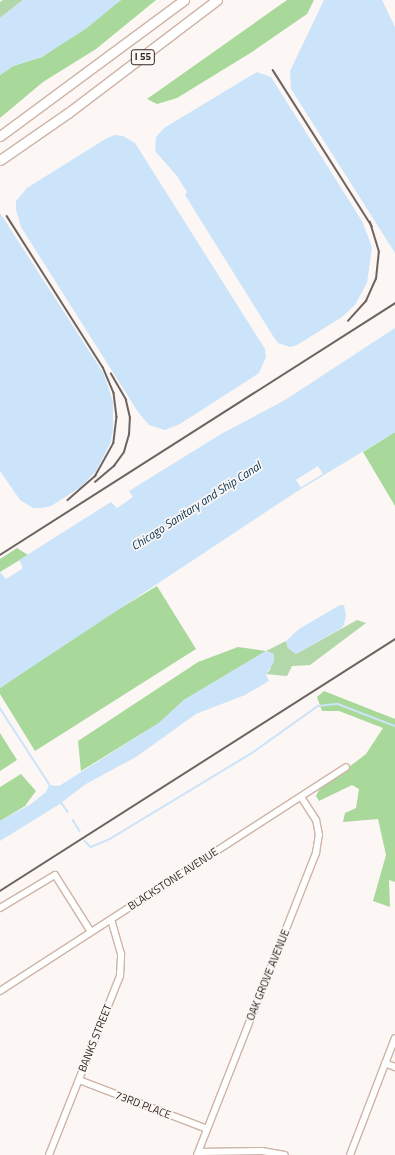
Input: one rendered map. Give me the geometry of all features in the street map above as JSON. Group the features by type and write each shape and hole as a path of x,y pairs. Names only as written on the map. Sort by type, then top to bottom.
{"highway":[{"name":"I 55","path":"0,136 184,0"},
{"name":"I 55","path":"0,160 68,114 218,0"}],"street":[{"name":"BLACKSTONE AVENUE","path":"0,991 346,767"},
{"name":"OAK GROVE AVENUE","path":"198,1153 316,853 319,835 316,820 301,797"},
{"path":"0,908 55,875 91,932"},
{"name":"BANKS STREET","path":"49,1155 121,971 122,954 111,920"},
{"path":"350,1155 395,1038"},
{"path":"385,1063 395,1067"},
{"name":"73RD PLACE","path":"78,1080 207,1129"},
{"path":"198,1153 262,1151 285,1155"}],"green space":[{"path":"3,0 23,0 0,18 0,2"},
{"path":"121,0 156,0 96,49 43,82 0,118 0,75 13,66 42,57"},
{"path":"287,0 314,0 307,14 252,52 177,98 157,104 147,99"},
{"path":"395,432 395,506 363,452"},
{"path":"17,548 28,555 0,572 0,559"},
{"path":"157,586 196,649 35,751 0,694 0,688 81,632"},
{"path":"357,620 366,623 310,665 292,666 287,676 266,674 270,670 274,654 266,651 286,641 288,648 296,654"},
{"path":"238,647 266,651 184,700 159,723 81,771 78,741 198,662"},
{"path":"324,691 395,719 395,882 389,880 390,907 373,901 386,855 378,819 343,822 345,813 356,808 359,789 352,785 319,801 316,796 319,790 366,754 383,728 339,711 322,711 317,697"},
{"path":"0,733 17,760 0,771"},
{"path":"21,774 36,791 25,806 0,821 0,787"}],"water":[{"path":"23,0 121,0 87,28 42,57 13,66 0,75 0,18"},
{"path":"324,0 382,0 395,27 395,253 291,89 290,71"},
{"path":"257,72 271,77 362,221 372,247 367,283 355,305 342,317 297,345 290,347 278,343 273,336 185,195 187,192 177,176 155,151 156,137 164,128"},
{"path":"115,135 123,136 135,143 265,349 266,357 259,373 180,424 165,430 149,425 138,412 21,227 16,210 16,201 27,188 107,138"},
{"path":"0,213 104,374 113,402 113,430 110,444 96,471 81,487 51,506 41,508 33,508 20,500 0,471"},
{"name":"Chicago Sanitary and Ship Canal","path":"395,328 395,432 296,492 0,688 0,572 6,579 23,568 19,560 111,502 117,508 133,497 129,491 221,434 285,400"},
{"path":"340,605 344,605 346,615 344,625 340,629 296,654 288,648 286,641 299,629"},
{"path":"266,651 274,654 274,662 266,674 269,681 245,695 196,714 136,757 86,784 58,805 0,841 0,821 31,804 46,792 49,785 59,786 159,723 184,700"}],"pier":[{"path":"318,466 323,474 301,487 296,480"}],"waterway":[{"path":"85,841 91,847 110,839 252,753 318,706 338,704 395,726"},
{"path":"0,708 50,785"},
{"path":"61,802 68,812"},
{"path":"73,820 80,831"}],"railway":[{"path":"273,70 372,226"},
{"path":"7,216 103,367 114,393 117,417 114,443 96,476 68,500"},
{"path":"348,321 366,301 376,279 379,252 370,222"},
{"path":"0,555 395,303"},
{"path":"95,482 114,466 124,452 129,435 130,418 126,400 111,374"},
{"path":"0,891 395,639"}]}
